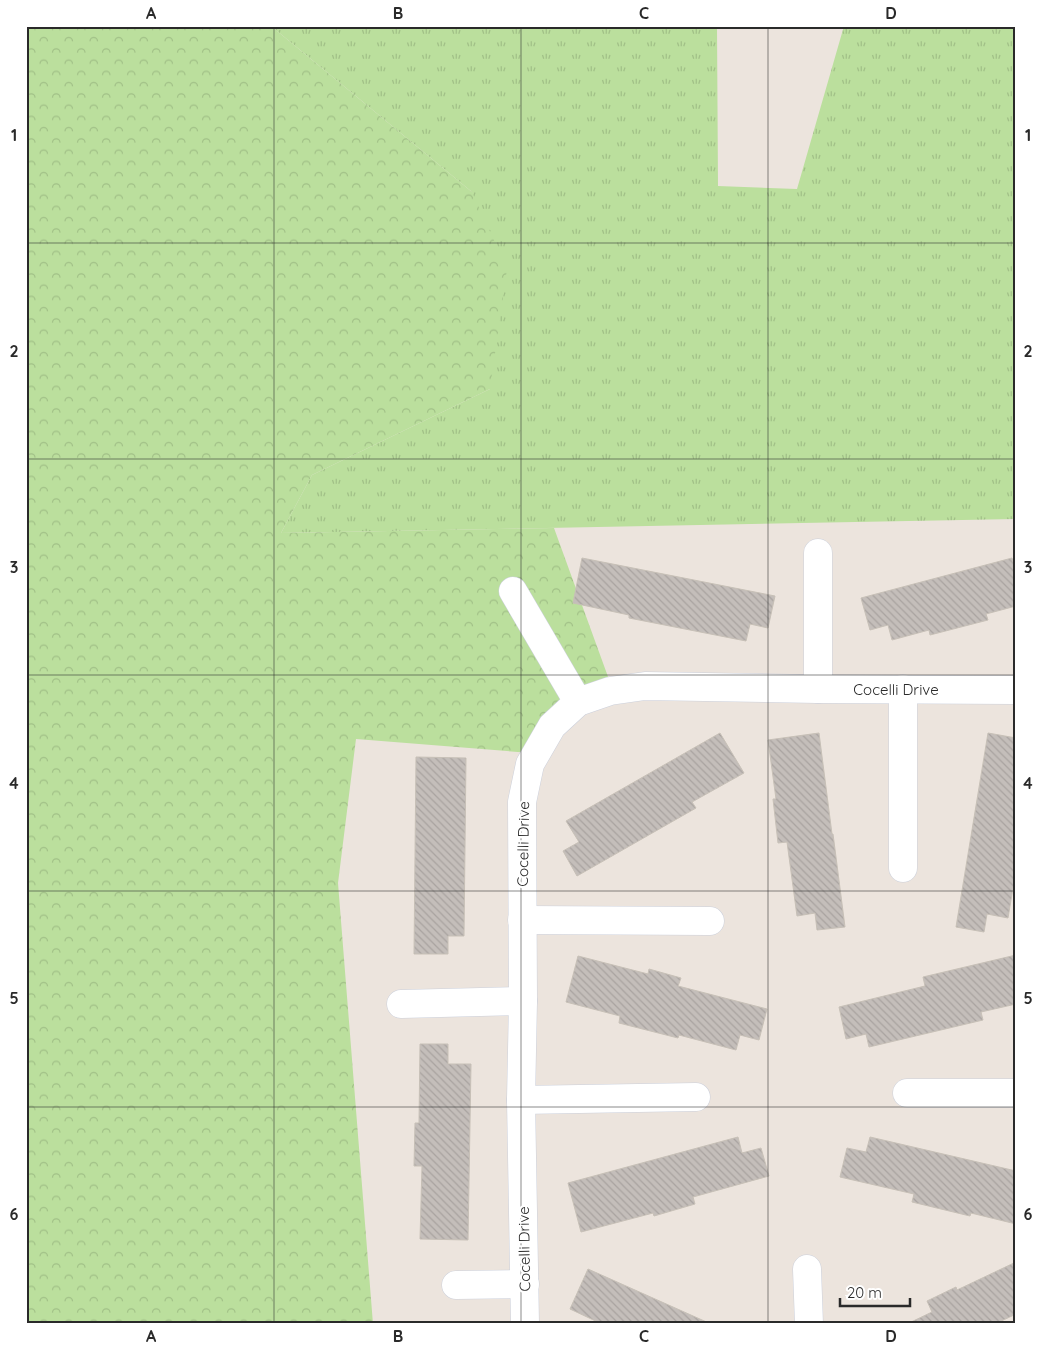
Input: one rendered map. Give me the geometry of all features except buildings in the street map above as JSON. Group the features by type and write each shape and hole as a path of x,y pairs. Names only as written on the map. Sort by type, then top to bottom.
{"street":[{"path":"818,553 818,689"},
{"path":"513,591 578,702"},
{"name":"Cocelli Drive","path":"525,1324 521,1100 523,1001 522,802 530,764 552,726 578,702 610,691 645,686 1016,690"},
{"path":"903,689 903,868"},
{"path":"522,920 710,921"},
{"path":"401,1004 523,1001"},
{"path":"908,1093 1016,1093"},
{"path":"521,1100 696,1098"},
{"path":"807,1269 809,1324"},
{"path":"456,1285 525,1284"}],"green space":[{"path":"26,26 271,26 472,192 507,269 490,389 312,475 281,533 554,528 611,685 531,753 356,739 338,883 373,1324 26,1324"},
{"path":"271,26 717,26 718,186 797,189 844,26 1016,26 1016,519 281,533 312,475 490,389 472,192"}]}
